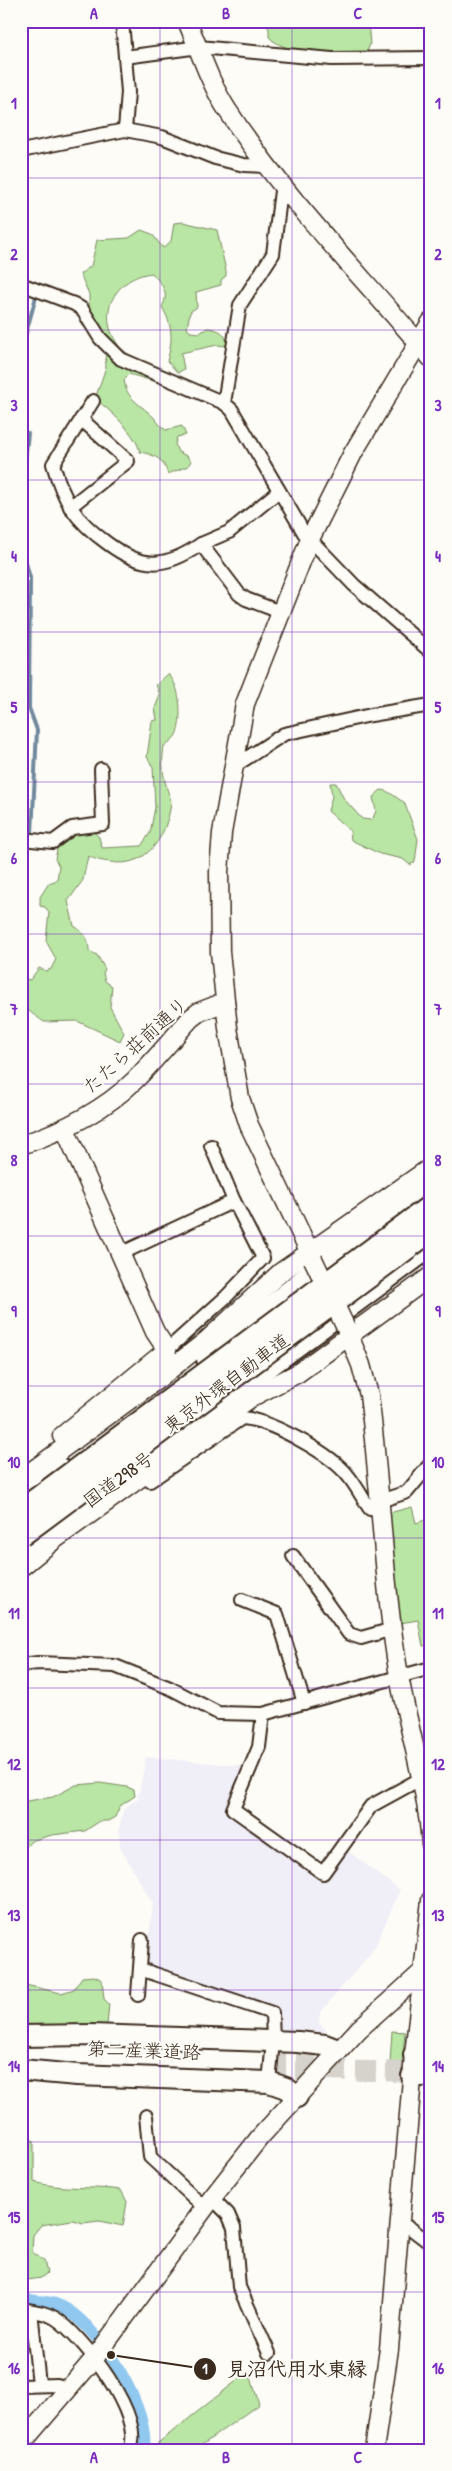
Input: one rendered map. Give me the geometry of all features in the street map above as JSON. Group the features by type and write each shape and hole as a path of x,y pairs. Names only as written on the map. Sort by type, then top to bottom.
{"highway":[{"path":"208,1359 337,1253 431,1184"},
{"path":"21,1497 431,1193"},
{"name":"東京外環自動車道","path":"21,1511 431,1206"},
{"name":"東京外環自動車道","path":"21,1535 431,1230"},
{"name":"国道298号","path":"21,1550 237,1409 431,1245"},
{"path":"237,1409 361,1308 431,1255"}],"main road":[{"path":"21,2036 90,2035 269,2062 286,2088 298,2097"},
{"path":"21,2070 78,2075 269,2062 322,2044 338,2050"},
{"name":"第二産業道路","path":"21,2045 269,2062"},
{"name":"第二産業道路","path":"21,2062 269,2062"}],"street":[{"path":"122,21 128,92 125,130"},
{"path":"187,21 217,92 228,111 268,166 431,358"},
{"path":"125,56 199,47 332,58 431,58"},
{"path":"21,151 125,130 162,137 215,158 244,165 268,166"},
{"path":"224,403 240,305 273,254 282,183"},
{"path":"21,284 74,304 82,309 100,338 121,359 224,403 232,410 304,533 354,585 431,652"},
{"path":"431,322 417,342 353,453 310,539 245,704 233,767 219,872 220,952 225,1002 244,1114 348,1332 369,1395 399,1676 422,1778 431,1844"},
{"path":"93,401 53,464 60,490 86,528 127,558 139,562 154,562 184,556 201,544 229,532 279,491"},
{"path":"70,507 128,461 81,419"},
{"path":"201,544 239,594 246,599 282,613"},
{"path":"233,767 284,734 371,715 431,705"},
{"path":"21,839 53,842 72,828 103,824 101,769"},
{"name":"たたら荘前通り","path":"21,1145 66,1129 98,1109 133,1081 199,1012 225,1002"},
{"path":"66,1129 155,1332 169,1354"},
{"path":"21,1469 169,1354 263,1258 234,1201 211,1146"},
{"path":"21,1479 158,1380 206,1340 256,1293 431,1167"},
{"path":"120,1254 234,1201"},
{"path":"21,1567 54,1540 252,1397 298,1372 348,1332 431,1276"},
{"path":"54,1540 88,1524 237,1409 271,1424 335,1462 350,1477 370,1509 408,1492 431,1463"},
{"path":"294,1556 349,1634 361,1638 393,1629"},
{"path":"242,1600 277,1614 304,1703"},
{"path":"21,1665 38,1663 115,1666 170,1688 218,1712 263,1714 431,1668"},
{"path":"263,1714 259,1747 233,1810 323,1873 371,1806 422,1778"},
{"path":"374,2450 386,2383 401,2224 422,2076 431,1900"},
{"path":"138,1995 142,1940"},
{"path":"21,2444 71,2389 260,2137 298,2097 338,2050 378,2010 427,1966"},
{"path":"140,1970 272,2013 269,2062"},
{"path":"146,2116 150,2157 209,2203 228,2214 234,2228 239,2287 269,2353"},
{"path":"401,2224 410,2228 431,2244"},
{"path":"39,2384 26,2310 48,2315 101,2350 113,2387 128,2417 132,2434 130,2450"},
{"path":"21,2386 57,2385 71,2389"}],"shaded area":[{"path":"146,1757 244,1766 225,1808 226,1812 323,1877 345,1849 400,1890 374,1949 320,2013 319,2024 328,2032 280,2030 280,2015 274,2009 145,1968 153,1904 120,1847 119,1829 123,1810 138,1798"}],"green space":[{"path":"264,21 368,21 370,44 367,52 301,51 278,44 269,37 269,29"},
{"path":"183,222 217,230 226,271 226,276 221,280 221,285 196,292 197,307 190,312 187,328 190,332 200,333 207,328 222,332 226,338 227,346 217,345 181,353 184,369 178,373 167,361 171,333 162,307 165,293 162,285 152,273 128,281 113,298 109,308 111,331 119,346 157,378 153,381 129,374 124,379 129,395 166,430 182,426 186,435 177,437 175,444 178,452 187,456 191,461 188,466 168,474 158,458 140,452 138,445 128,430 108,409 95,399 106,367 104,336 89,311 89,294 80,274 91,266 97,240 129,238 141,230 152,234 163,248 171,241 174,223"},
{"path":"168,674 176,686 180,703 180,721 176,735 164,746 163,751 164,775 171,803 165,827 153,848 135,860 123,863 110,862 88,856 83,880 68,901 74,926 85,936 89,951 97,955 105,969 103,973 105,981 112,986 110,1007 124,1033 120,1041 77,1021 44,1022 23,1005 21,994 26,979 30,980 39,968 46,971 51,969 56,959 46,941 49,912 45,907 40,906 40,897 49,883 57,880 59,866 55,859 58,845 72,834 93,831 99,837 102,848 141,846 150,833 155,807 153,767 147,757 152,721 157,720 155,708 160,695 156,685"},
{"path":"330,783 336,783 344,799 362,819 372,820 376,811 373,797 381,790 404,802 418,839 415,862 410,865 403,859 380,854 351,840 350,831 328,811 332,796"},
{"path":"412,1507 416,1523 431,1518 431,1645 423,1646 418,1620 400,1623 389,1513"},
{"path":"100,1783 127,1787 134,1790 135,1796 120,1806 115,1817 108,1821 100,1821 85,1831 52,1835 31,1841 21,1853 21,1802 53,1797 76,1785"},
{"path":"94,1976 102,1980 104,1999 109,2004 107,2025 21,2025 21,1984 61,1993 74,1989 82,1977"},
{"path":"392,2031 405,2032 401,2077 395,2081 389,2080"},
{"path":"21,2133 34,2141 34,2182 55,2186 121,2190 127,2202 123,2226 99,2221 83,2223 72,2220 41,2225 33,2235 32,2252 44,2261 47,2273 41,2278 21,2281"},
{"path":"249,2371 259,2404 195,2450 156,2450 158,2443"}],"waterway":[{"path":"21,351 37,293"},
{"path":"21,432 28,433 21,498"},
{"path":"21,513 24,555 30,578 29,708 37,730 32,834"},
{"path":"21,2299 61,2306 80,2319 94,2334 108,2352 131,2393 144,2433 144,2450"}],"tunnel":[{"path":"266,2055 324,2056"},
{"path":"266,2069 429,2072"}],"place":[{"name":"見沼代用水東縁","path":"111,2355"}]}
